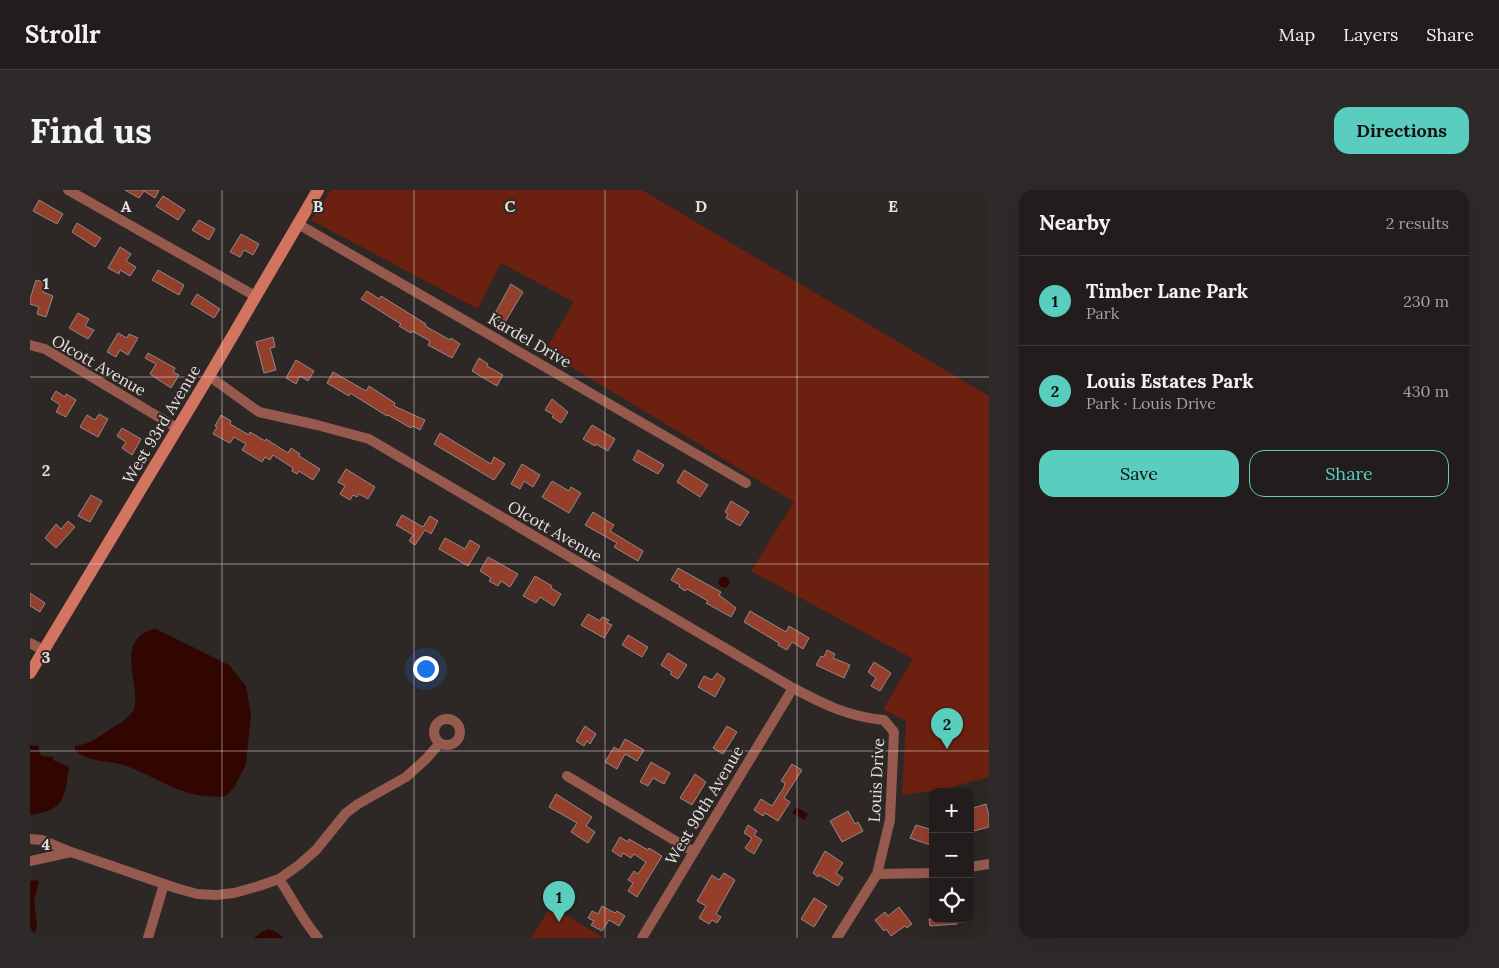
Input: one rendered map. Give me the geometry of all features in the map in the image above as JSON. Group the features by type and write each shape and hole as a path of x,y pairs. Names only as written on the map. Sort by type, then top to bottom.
{"street":[{"path":"68,190 255,296"},
{"name":"West 93rd Avenue","path":"30,673 209,376 318,190"},
{"name":"Kardel Drive","path":"298,224 746,483"},
{"name":"Olcott Avenue","path":"30,345 45,349 177,428"},
{"name":"Olcott Avenue","path":"209,376 259,412 317,424 368,439 793,688 830,707 867,718 884,720"},
{"path":"30,643 43,650"},
{"name":"West 90th Avenue","path":"642,938 793,688"},
{"name":"Louis Drive","path":"837,938 877,874 890,820 894,732 884,720"},
{"path":"30,839 42,840 71,852 197,894 234,893 279,879 316,850 346,814 365,800 406,777 440,743"},
{"path":"567,776 694,852"},
{"path":"30,861 71,852"},
{"path":"974,866 989,864"},
{"path":"877,874 929,873"},
{"path":"279,879 291,896 301,917 318,938"},
{"path":"148,938 164,884"}],"shaded area":[{"path":"331,190 642,190 989,396 989,777 949,788 929,788 929,791 902,795 906,721 883,709 913,659 751,571 794,502 545,351 574,302 501,263 478,309 311,220"},
{"path":"724,576 730,582 724,588 718,582"},
{"path":"156,629 229,665 246,686 251,714 246,764 235,786 226,796 198,795 186,792 127,766 94,760 75,751 75,746 97,738 122,722 133,711 135,692 131,663 134,645 145,632"},
{"path":"30,745 38,746 42,756 53,757 53,760 69,767 66,787 61,801 50,810 30,815"},
{"path":"796,807 808,814 805,820 792,813"},
{"path":"36,880 39,882 34,900 37,926 32,938 30,938 30,881"},
{"path":"551,906 604,938 531,938"},
{"path":"269,929 284,938 254,938 261,932"}],"building":[{"path":"125,190 159,190 155,198 144,191 139,198"},
{"path":"163,196 185,210 178,220 156,206"},
{"path":"39,200 63,214 57,224 33,211"},
{"path":"199,220 215,229 209,240 192,230"},
{"path":"77,223 101,238 95,247 72,232"},
{"path":"241,234 259,244 253,255 244,250 240,257 230,252"},
{"path":"120,247 131,254 126,261 136,267 130,276 120,270 119,274 108,268"},
{"path":"158,270 184,285 179,295 152,280"},
{"path":"36,280 46,283 43,292 53,296 46,317 37,314 39,307 30,304"},
{"path":"511,284 523,292 504,324 493,317"},
{"path":"367,291 379,299 381,296 426,324 425,326 460,344 452,358 428,345 430,341 399,326 401,324 361,299"},
{"path":"197,294 220,309 214,318 191,304"},
{"path":"78,313 89,319 85,326 94,330 88,339 69,328"},
{"path":"118,333 127,338 129,334 138,338 128,355 120,350 116,357 107,352"},
{"path":"273,337 275,347 270,348 276,370 264,373 256,342"},
{"path":"148,353 175,368 173,372 179,375 171,388 150,374 156,364 145,358"},
{"path":"479,358 488,364 487,366 503,375 497,386 472,371"},
{"path":"296,360 314,371 308,381 300,376 296,384 286,378"},
{"path":"333,372 366,391 369,386 395,403 394,406 425,420 420,430 413,426 411,428 387,416 350,393 349,396 327,383"},
{"path":"56,391 65,397 66,394 76,400 66,417 56,412 60,405 51,399"},
{"path":"552,399 568,412 561,423 552,417 554,415 545,410"},
{"path":"99,414 108,419 98,437 80,427 87,415 95,420"},
{"path":"221,415 231,421 230,424 249,435 250,432 265,441 266,439 288,453 291,448 300,454 299,456 320,469 313,480 299,471 297,474 292,471 293,468 273,455 270,460 265,457 262,462 242,450 246,444 234,437 230,443 213,434"},
{"path":"592,425 615,439 608,451 583,439"},
{"path":"122,428 141,439 132,455 122,448 126,442 117,436"},
{"path":"440,433 491,464 494,457 505,464 494,480 434,444"},
{"path":"638,450 664,465 658,474 633,460"},
{"path":"522,464 540,475 533,487 524,481 520,489 511,484"},
{"path":"346,469 375,487 368,499 359,494 357,497 353,495 350,500 340,494 345,486 338,482"},
{"path":"684,470 708,485 700,497 677,482"},
{"path":"552,481 569,491 571,487 581,493 569,513 542,497"},
{"path":"91,495 102,501 90,522 78,516"},
{"path":"731,501 749,512 740,526 726,518 728,514 725,512"},
{"path":"593,512 614,525 610,531 643,551 638,561 614,547 617,543 585,525"},
{"path":"402,515 423,527 430,516 438,521 431,534 425,530 415,545 409,541 413,535 396,525"},
{"path":"68,521 75,527 56,548 45,538 56,524 61,529"},
{"path":"445,538 465,549 470,540 480,546 468,566 439,549"},
{"path":"488,557 518,574 510,587 501,581 498,586 489,581 491,578 480,571"},
{"path":"678,568 721,592 719,595 736,608 731,617 706,603 708,601 687,589 685,591 679,587 680,585 671,580"},
{"path":"535,576 561,594 554,606 540,597 536,603 523,596"},
{"path":"30,593 45,603 40,612 30,606"},
{"path":"750,611 786,632 789,626 809,638 803,649 792,642 787,650 778,645 779,643 744,622"},
{"path":"588,614 600,621 602,617 609,620 607,623 612,625 604,638 581,625"},
{"path":"628,635 648,647 642,657 622,645"},
{"path":"827,650 835,654 833,658 850,665 844,678 816,665 821,656 824,657"},
{"path":"668,653 687,665 678,679 670,674 672,672 661,665"},
{"path":"874,662 891,673 880,691 871,686 876,678 868,672"},
{"path":"717,673 725,679 715,697 698,687 704,676 712,680"},
{"path":"585,726 596,734 590,744 587,741 584,746 576,741"},
{"path":"727,726 737,732 723,754 713,748"},
{"path":"625,739 644,750 637,761 625,754 617,769 605,762 614,747 619,750"},
{"path":"651,762 670,773 664,784 653,778 648,786 640,782"},
{"path":"792,764 802,770 784,798 790,802 778,821 765,813 763,816 754,810 761,799 772,806 784,787 785,783 781,781"},
{"path":"695,774 706,782 692,805 680,798"},
{"path":"556,794 592,817 586,826 595,832 588,843 571,832 577,823 549,807"},
{"path":"986,804 989,827 974,831 974,808"},
{"path":"848,811 855,824 858,822 863,831 842,842 830,821"},
{"path":"748,825 757,831 754,835 762,840 754,854 745,848 752,838 744,833"},
{"path":"916,825 929,829 929,845 910,838"},
{"path":"620,837 628,842 629,839 648,850 649,848 662,856 637,897 628,891 633,883 628,880 634,871 638,874 646,862 634,854 631,858 623,853 621,857 612,851"},
{"path":"825,851 843,863 836,873 843,878 838,886 813,873"},
{"path":"724,873 735,880 716,914 721,917 717,923 712,920 709,924 699,918 706,906 697,901 712,875 719,880"},
{"path":"814,898 827,906 814,927 801,919"},
{"path":"602,906 625,916 619,926 609,920 602,931 591,925 594,921 588,918 592,911 598,914"},
{"path":"899,907 912,924 907,928 905,926 891,936 875,920 885,912 888,916"},
{"path":"930,923 957,924 930,926"}],"place":[{"name":"Louis Estates Park","path":"947,749"},
{"name":"Timber Lane Park","path":"559,922"}]}
